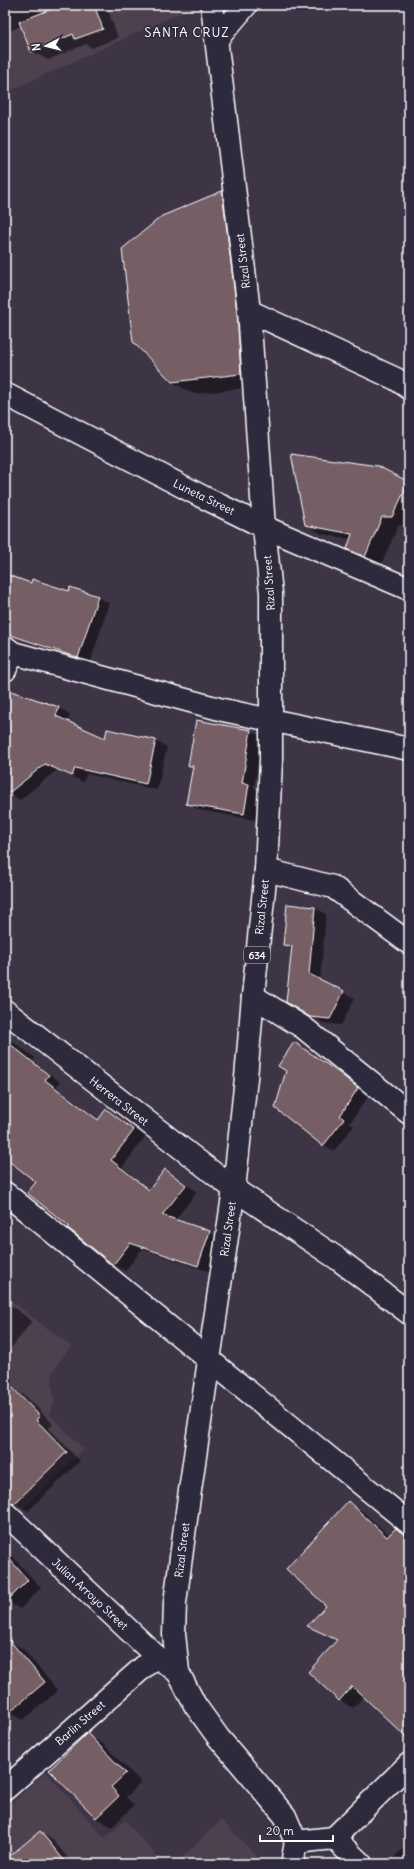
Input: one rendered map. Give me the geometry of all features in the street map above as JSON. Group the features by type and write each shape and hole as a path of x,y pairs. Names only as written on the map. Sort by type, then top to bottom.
{"street":[{"name":"Rizal Street","path":"212,5 249,311 264,527 271,593 271,720 266,870 246,1078 234,1190 175,1603 174,1634 178,1672 195,1705 218,1737 285,1816 296,1842"},
{"path":"217,39 246,5"},
{"path":"249,311 396,379 409,388"},
{"name":"Luneta Street","path":"5,394 119,455 264,527 409,589"},
{"path":"8,656 223,710 409,749"},
{"path":"266,870 333,887 409,943"},
{"path":"253,996 304,1028 409,1113"},
{"name":"Herrera Street","path":"5,1011 234,1190 338,1259 409,1313"},
{"path":"5,1193 409,1523"},
{"name":"Julian Arroyo Street","path":"5,1513 156,1656 178,1672"},
{"name":"Barlin Street","path":"5,1789 156,1656"},
{"path":"292,1864 296,1842 334,1838 409,1764"},
{"path":"334,1838 360,1864"}],"shaded area":[{"path":"5,5 196,5 196,6 5,93"},
{"path":"5,1296 71,1346 52,1372 54,1403 49,1414 84,1449 15,1516 5,1506"},
{"path":"46,1772 105,1838 125,1820 164,1864 5,1864 5,1809"},
{"path":"221,1820 265,1864 175,1864"}],"building":[{"path":"61,5 94,5 103,29 75,39 73,34 31,52 19,22"},
{"path":"222,191 237,312 241,374 172,382 133,342 122,249 162,216"},
{"path":"291,454 378,466 409,482 392,517 382,517 365,557 347,549 352,534 305,525"},
{"path":"5,574 31,583 32,579 69,591 70,587 98,596 78,658 5,633"},
{"path":"5,689 59,707 56,716 105,738 107,729 156,740 146,784 75,768 72,776 45,764 5,796"},
{"path":"196,720 251,730 242,783 249,784 244,814 186,804 193,766 188,766"},
{"path":"287,904 315,907 309,974 344,991 330,1019 310,1017 286,1002 292,946 283,945"},
{"path":"5,1040 49,1075 45,1080 98,1120 106,1109 134,1130 111,1160 149,1190 165,1169 186,1185 162,1215 210,1231 198,1266 130,1243 113,1265 68,1228 69,1226 27,1193 36,1182 5,1158"},
{"path":"294,1042 338,1072 358,1088 340,1116 344,1119 323,1146 275,1108 286,1071 278,1066"},
{"path":"5,1380 40,1416 36,1420 67,1452 14,1504 5,1501"},
{"path":"348,1501 387,1537 396,1528 409,1538 409,1740 352,1686 339,1701 308,1672 337,1640 307,1626 326,1606 286,1569"},
{"path":"5,1554 28,1580 5,1603"},
{"path":"5,1635 45,1682 5,1716"},
{"path":"87,1733 126,1773 111,1787 119,1796 96,1818 49,1770"},
{"path":"40,1831 67,1864 5,1864 5,1860"}],"district":[{"name":"SANTA CRUZ","path":"187,32"}]}
